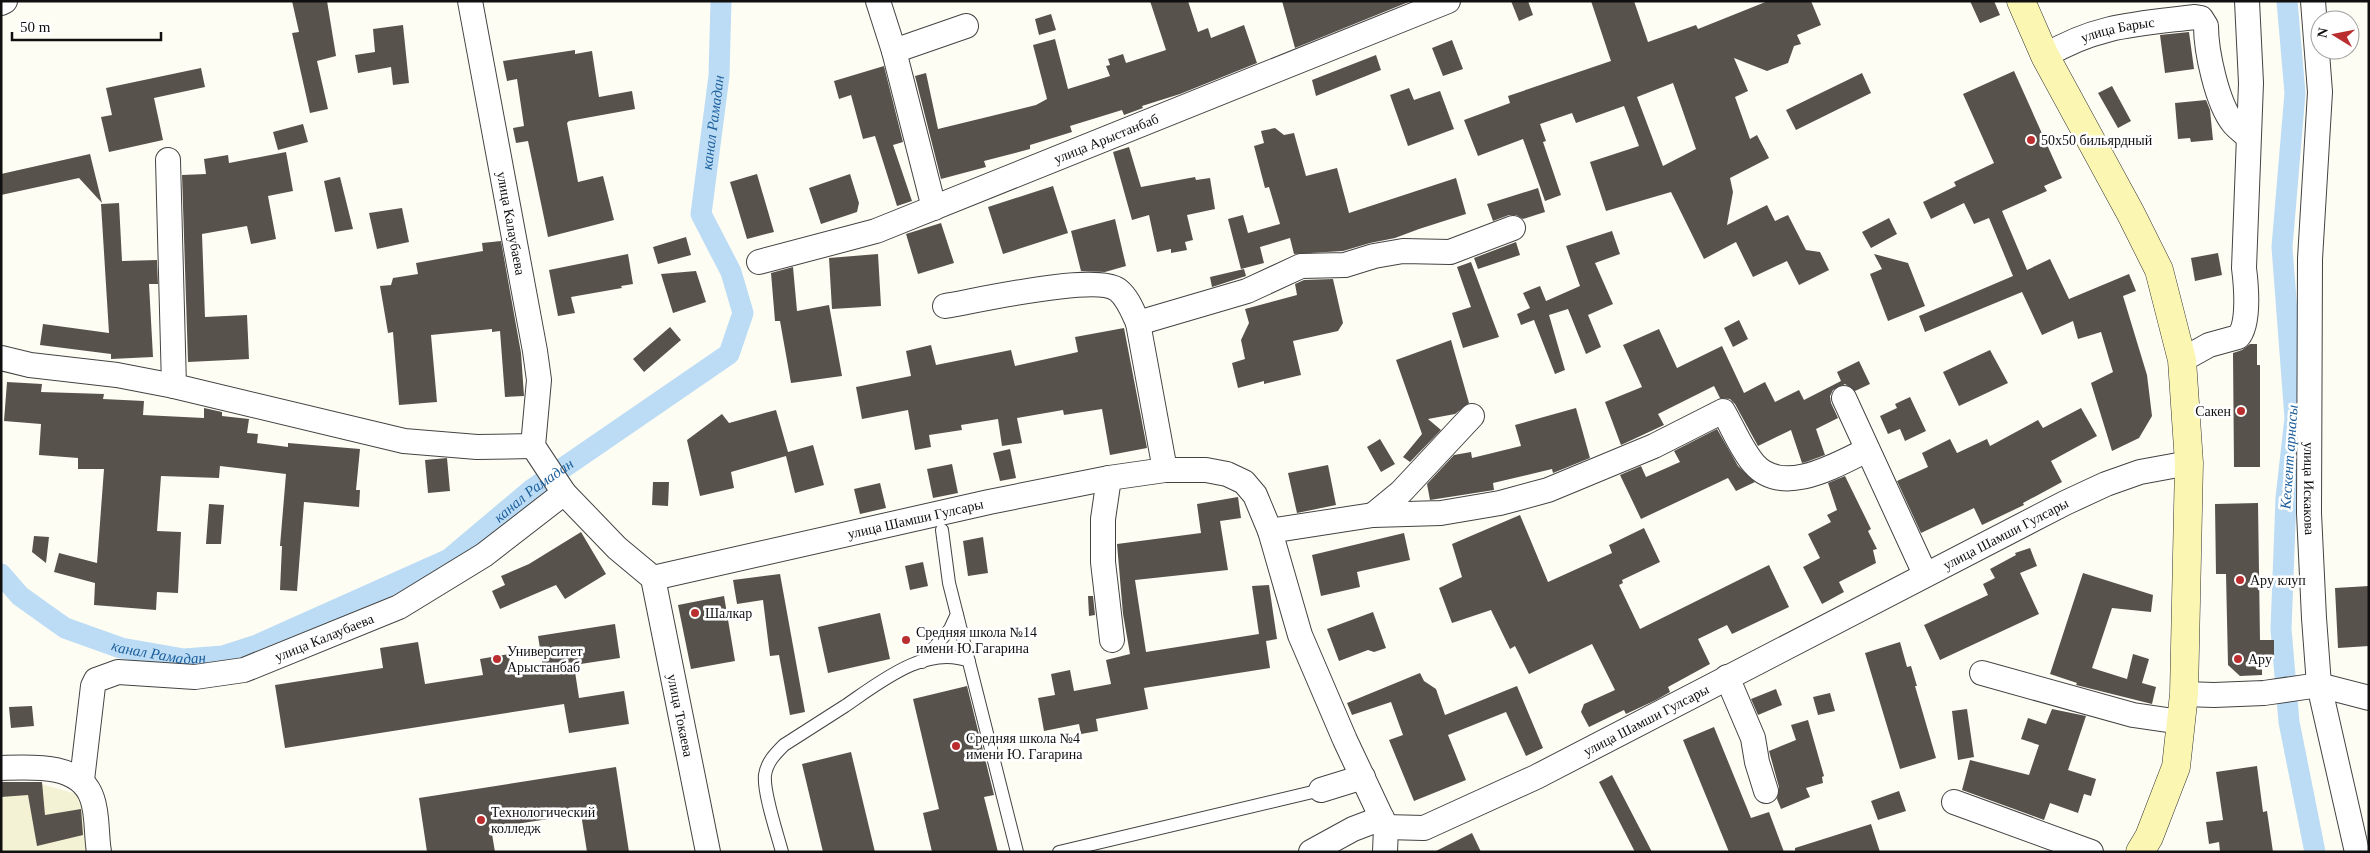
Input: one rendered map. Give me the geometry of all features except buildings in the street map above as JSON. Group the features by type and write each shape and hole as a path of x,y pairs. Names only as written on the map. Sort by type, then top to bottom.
{"main road":[{"path":"2021,1 2045,56 2131,214 2159,270 2182,360 2189,463 2184,694 2176,767 2148,837 2140,852"}],"street":[{"name":"улица Калаубаева","path":"470,1 535,351 539,380 537,452"},
{"path":"878,1 894,51 934,208"},
{"name":"улица Арыстанбаб","path":"760,262 876,231 1448,1"},
{"path":"2182,360 2209,345 2238,337 2241,333 2248,292 2244,268 2250,83 2247,1"},
{"name":"улица Искакова","path":"2313,1 2320,92 2310,259 2310,686 2357,852"},
{"name":"улица Барыс","path":"2045,56 2081,36 2114,27 2195,16 2204,20 2206,26 2215,77 2224,106 2233,123 2247,136"},
{"path":"894,51 966,26"},
{"path":"168,160 174,386"},
{"path":"1138,323 1247,291 1301,266 1345,265 1374,256 1403,251 1450,252 1513,228"},
{"path":"945,306 1068,286 1092,284 1118,290 1128,302 1138,323 1166,470"},
{"path":"1,358 30,365 116,375 174,386 404,441 537,452 563,492 617,548 653,578"},
{"path":"1844,398 1925,574"},
{"path":"1270,531 1373,515 1441,513 1500,503 1548,490 1654,446 1723,411 1754,464 1764,474 1777,478 1789,479 1812,473 1867,450"},
{"path":"1373,515 1401,492 1472,416"},
{"name":"улица Шамши Гулсары","path":"653,578 941,522 1109,478 1166,470 1206,470 1227,474 1244,482 1255,495 1270,531 1300,635 1384,822 1424,828 1536,777 1925,574 2106,484 2140,472 2189,463"},
{"path":"1109,478 1103,519 1103,562 1112,640"},
{"name":"улица Калаубаева","path":"82,780 93,686 96,680 118,672 195,677 244,670 399,606 484,555 563,492"},
{"name":"улица Токаева","path":"653,578 708,852"},
{"path":"1982,672 2133,715 2181,722"},
{"path":"1727,677 1753,738 1757,762 1766,791"},
{"path":"2184,694 2264,693 2310,686 2369,698"},
{"path":"1,768 36,767 74,775 82,780 93,799 98,852"},
{"path":"1321,790 1363,778"},
{"path":"1954,802 2090,852"},
{"path":"1311,852 1353,829 1384,822 1384,852"}],"lane":[{"path":"941,522 949,583 1017,852"},
{"path":"922,662 950,629 957,614"},
{"path":"782,852 765,784 766,768 774,754 784,745 894,674 922,662 946,657 957,657 969,661"},
{"path":"1059,852 1321,790"}],"shaded area":[{"path":"42,784 93,799 98,852 1,852 1,787"}],"waterway":[{"name":"канал Рамадан","path":"1,574 20,596 65,628 121,648 184,659 223,656 257,645 449,559 531,490 729,354 743,313 731,272 701,214 719,76 721,1"},
{"name":"Кескент арнасы","path":"2287,1 2295,93 2282,247 2295,418 2286,498 2281,629 2289,722 2315,852"}],"place":[{"name":"50х50 бильярдный","path":"2031,140"},
{"name":"Сакен","path":"2241,411"},
{"name":"Ару клуп","path":"2240,580"},
{"name":"Шалкар","path":"695,613"},
{"name":"Средняя школа №14 имени Ю.Гагарина","path":"906,640"},
{"name":"Университет Арыстанбаб","path":"497,659"},
{"name":"Ару","path":"2238,659"},
{"name":"Средняя школа №4 имени Ю. Гагарина","path":"956,746"},
{"name":"Технологический колледж","path":"481,820"}]}
